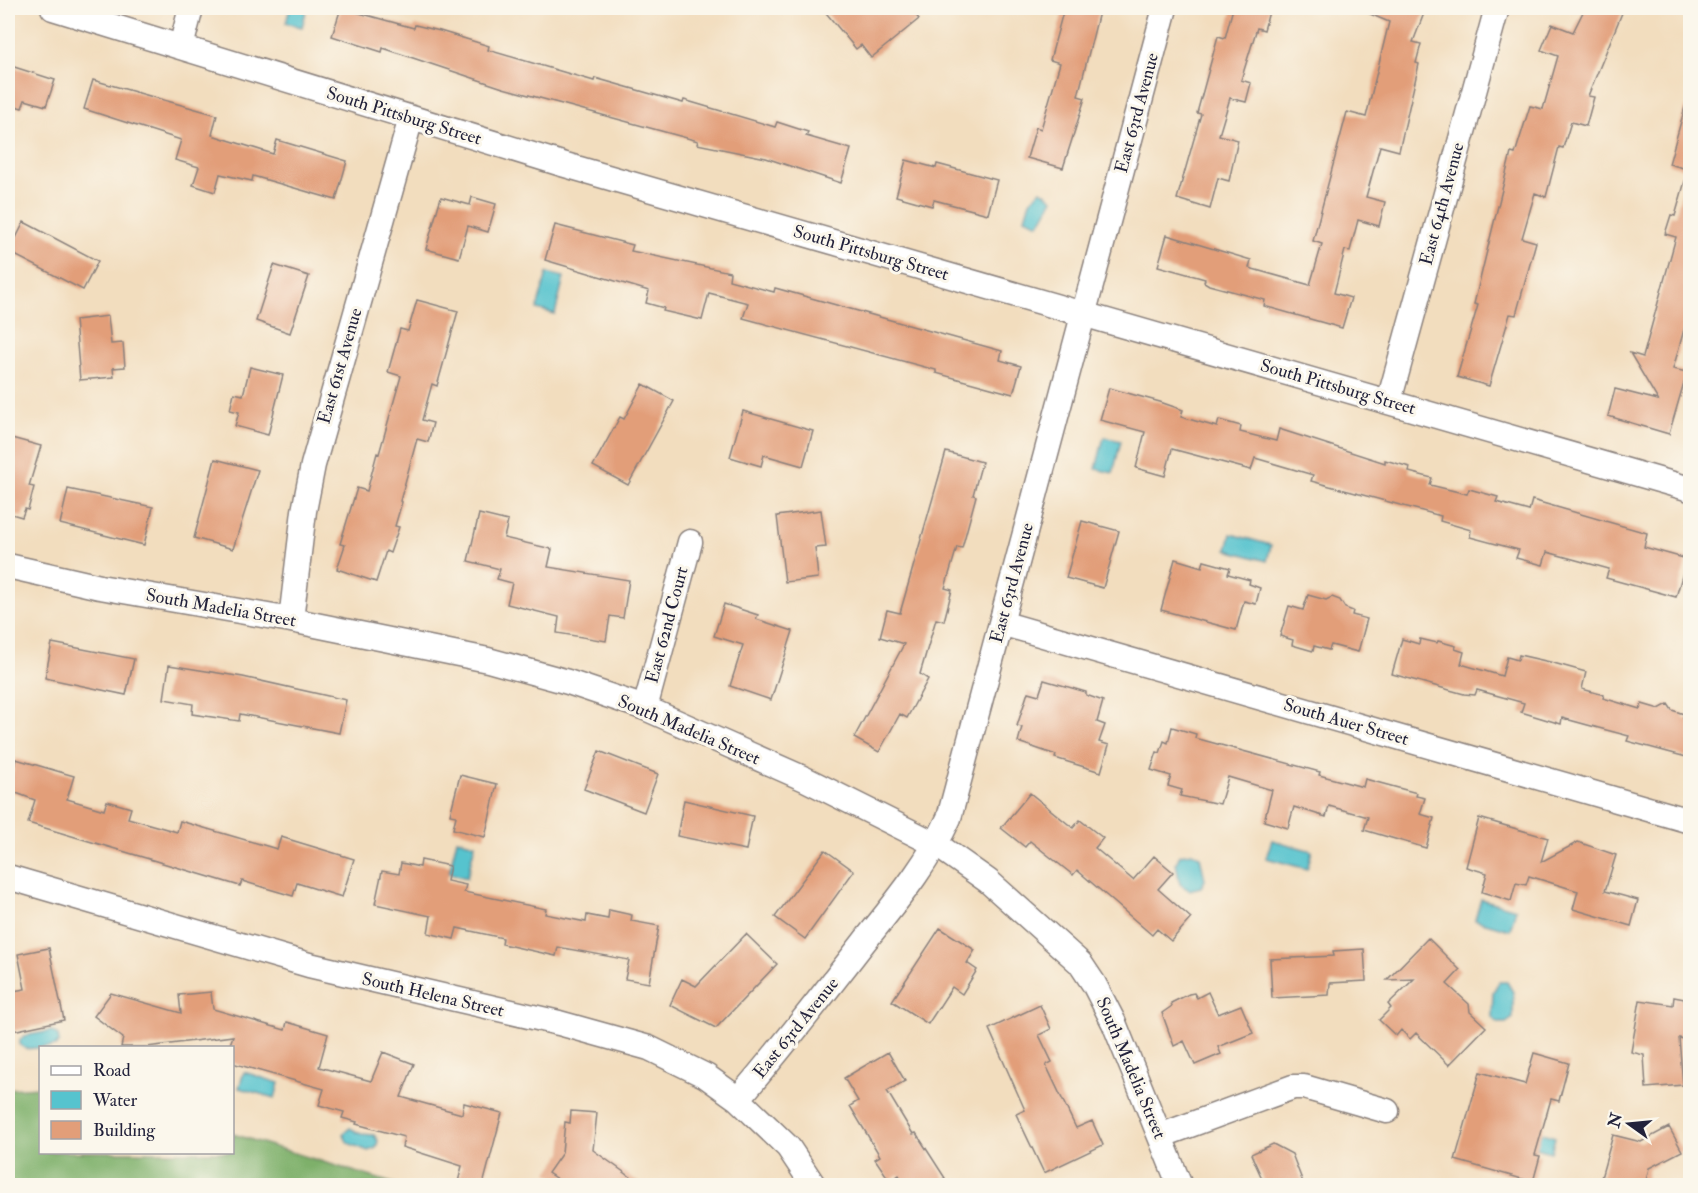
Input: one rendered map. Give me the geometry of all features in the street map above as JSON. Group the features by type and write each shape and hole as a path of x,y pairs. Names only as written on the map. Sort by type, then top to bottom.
{"street":[{"name":"South Pittsburg Street","path":"53,8 562,164 1690,489"},
{"path":"181,47 192,8"},
{"name":"East 63rd Avenue","path":"738,1099 788,1041 937,845 956,794 1165,8"},
{"name":"East 64th Avenue","path":"1389,401 1497,8"},
{"name":"East 61st Avenue","path":"291,620 304,511 314,465 411,118"},
{"name":"East 62nd Court","path":"645,708 690,542"},
{"name":"South Madelia Street","path":"8,566 100,587 291,620 488,660 557,679 645,708 805,779 937,845 988,881 1080,963 1094,984 1114,1023 1180,1185"},
{"name":"South Auer Street","path":"1001,623 1690,821"},
{"name":"South Helena Street","path":"8,877 234,945 357,978 626,1040 706,1076 738,1099 788,1146 814,1185"},
{"path":"1160,1136 1293,1087 1304,1087 1387,1111"}],"green space":[{"path":"39,1087 39,1154 234,1154 234,1134 398,1185 8,1185 8,1089"}],"water":[{"path":"290,8 307,8 302,27 286,23"},
{"path":"1041,190 1053,199 1039,224 1025,218 1030,201"},
{"path":"547,273 564,277 555,314 537,309"},
{"path":"1104,437 1121,441 1113,473 1096,469"},
{"path":"1231,534 1271,545 1267,561 1227,550"},
{"path":"457,839 475,844 467,878 449,873"},
{"path":"1272,840 1312,851 1307,869 1266,858"},
{"path":"1192,853 1200,856 1205,880 1201,887 1189,890 1180,884 1176,863 1180,855"},
{"path":"1481,899 1516,909 1510,930 1475,920"},
{"path":"1499,982 1507,982 1513,992 1513,1018 1506,1023 1498,1023 1492,1017 1493,992"},
{"path":"51,1031 58,1035 59,1042 55,1046 26,1049 20,1045 20,1040 24,1036"},
{"path":"244,1072 279,1083 275,1098 239,1088"},
{"path":"350,1128 361,1134 374,1135 378,1141 376,1148 368,1151 348,1143 343,1134"},
{"path":"1532,1130 1555,1137 1551,1152 1526,1145"}],"building":[{"path":"341,8 414,28 415,25 440,31 489,46 488,50 594,81 595,78 683,103 684,100 775,127 777,122 808,132 806,136 851,149 841,183 766,158 697,144 698,141 503,88 383,48 382,52 332,36"},
{"path":"822,8 910,8 919,19 871,58 861,45 856,49"},
{"path":"1064,8 1100,8 1078,96 1085,98 1063,168 1027,158 1036,127 1041,129 1060,63 1050,60"},
{"path":"1233,8 1270,8 1264,30 1257,28 1241,80 1251,83 1246,102 1230,98 1219,135 1238,140 1229,181 1218,178 1210,209 1177,199 1201,114 1197,113 1218,36 1225,38"},
{"path":"1356,8 1426,8 1413,42 1421,44 1416,63 1419,64 1399,151 1380,146 1366,197 1385,202 1379,226 1358,220 1350,251 1345,250 1334,293 1351,298 1342,328 1264,306 1265,300 1209,285 1204,282 1205,279 1158,266 1167,235 1251,260 1249,268 1310,285 1322,244 1313,241 1347,112 1366,117 1389,22"},
{"path":"1585,8 1624,8 1588,96 1594,97 1586,126 1571,122 1563,148 1559,147 1546,197 1535,193 1522,238 1536,242 1516,315 1510,314 1489,386 1457,377 1478,305 1474,304 1511,153 1515,154 1530,106 1543,109 1558,56 1541,50 1552,24 1573,32"},
{"path":"8,65 55,80 46,106 25,100 22,108 8,104"},
{"path":"93,80 217,115 212,135 273,154 277,140 347,161 336,200 253,176 252,181 220,174 215,192 193,185 199,167 175,160 181,140 84,109"},
{"path":"1685,107 1690,108 1690,170 1669,164"},
{"path":"906,160 936,168 937,164 997,180 988,214 934,200 932,206 896,196"},
{"path":"1685,181 1690,182 1690,321 1687,319 1673,369 1687,372 1669,434 1608,416 1615,389 1658,400 1630,353 1643,357 1676,237 1665,234 1671,215 1675,216"},
{"path":"441,197 470,205 472,197 496,204 488,232 468,226 459,258 426,249"},
{"path":"24,222 98,261 83,290 9,252"},
{"path":"555,225 633,245 631,251 730,272 729,280 774,292 775,288 1002,351 1000,360 1021,366 1013,394 936,373 936,370 743,318 748,303 709,293 702,320 663,311 664,308 646,303 649,291 545,260"},
{"path":"274,265 309,276 290,333 256,321"},
{"path":"417,300 458,311 437,386 432,384 422,420 433,423 428,442 417,439 400,501 402,502 395,526 399,527 390,553 386,551 376,582 337,569 345,545 340,544 357,488 367,491 377,453 379,454 401,376 388,372 400,329 408,331"},
{"path":"108,316 111,344 123,343 125,367 113,368 114,377 80,380 75,320"},
{"path":"250,367 283,375 268,435 235,426 239,412 230,410 234,393 243,395"},
{"path":"643,384 674,401 628,485 593,466 620,417 624,419"},
{"path":"1109,388 1183,410 1181,417 1217,427 1219,420 1241,426 1240,432 1276,441 1279,429 1385,463 1385,460 1410,467 1409,472 1432,478 1430,485 1467,494 1469,489 1498,497 1496,502 1529,511 1532,500 1647,533 1644,547 1687,559 1676,597 1606,578 1609,569 1547,552 1543,565 1516,558 1519,550 1470,537 1471,530 1440,521 1441,516 1311,481 1313,475 1255,458 1251,470 1172,449 1165,476 1136,468 1145,432 1100,420"},
{"path":"743,411 813,431 803,466 764,455 761,466 730,457"},
{"path":"8,437 41,446 29,486 34,487 28,510 25,509 22,517 8,513"},
{"path":"946,452 982,462 973,495 976,496 962,548 957,547 945,588 952,590 944,621 936,619 920,674 928,679 907,718 900,714 879,752 854,738 904,644 880,637 887,610 900,613"},
{"path":"215,459 258,470 233,549 194,538"},
{"path":"68,489 153,507 144,545 60,524"},
{"path":"821,510 826,547 815,548 818,578 785,582 777,516"},
{"path":"479,514 508,521 504,538 552,549 548,567 629,580 623,618 610,616 606,641 557,633 559,617 507,604 512,583 497,579 500,569 468,561"},
{"path":"1082,521 1119,531 1103,588 1066,578"},
{"path":"1175,559 1202,567 1204,561 1230,568 1228,574 1250,580 1249,584 1260,588 1256,604 1244,601 1236,630 1161,610"},
{"path":"1308,595 1326,600 1332,597 1340,600 1345,608 1353,611 1352,615 1367,619 1358,652 1331,645 1329,650 1314,646 1313,651 1292,645 1293,640 1280,636 1289,606 1303,610"},
{"path":"724,604 758,615 756,619 793,631 771,700 730,686 743,645 714,636"},
{"path":"1402,639 1419,644 1420,639 1456,646 1455,649 1464,652 1461,664 1502,676 1507,657 1518,660 1519,655 1550,662 1586,672 1582,689 1604,695 1603,698 1640,709 1642,704 1659,709 1668,704 1672,710 1684,714 1683,718 1690,720 1690,758 1627,741 1629,736 1562,718 1561,724 1521,712 1524,703 1477,690 1475,695 1464,694 1392,674"},
{"path":"52,643 134,659 126,695 45,678"},
{"path":"169,665 243,677 346,700 339,733 240,714 239,721 192,714 193,704 164,699"},
{"path":"1044,680 1086,692 1086,695 1103,701 1097,722 1105,725 1099,742 1109,745 1101,772 1055,758 1056,755 1018,742 1022,727 1017,726 1028,692 1039,695"},
{"path":"1172,727 1196,734 1195,738 1320,772 1319,775 1363,787 1365,779 1417,793 1416,796 1425,798 1420,814 1434,818 1426,848 1364,830 1368,817 1329,806 1326,817 1294,807 1288,828 1264,821 1272,790 1228,777 1220,804 1180,796 1182,790 1168,786 1171,776 1151,770 1157,752 1160,753 1164,741 1168,743"},
{"path":"599,751 658,774 644,812 584,789"},
{"path":"16,759 74,776 67,799 104,810 107,801 131,808 128,818 177,832 180,821 277,849 281,837 354,859 342,897 297,883 293,896 242,881 240,886 28,823 35,800 8,790"},
{"path":"460,775 497,784 485,837 453,829 456,816 450,815"},
{"path":"1030,793 1073,828 1080,820 1103,838 1095,848 1133,880 1154,856 1173,872 1158,889 1191,918 1171,941 1157,929 1152,935 1077,870 1073,875 1030,841 1025,847 1001,828"},
{"path":"684,800 753,816 746,850 677,836"},
{"path":"1479,818 1548,838 1541,862 1578,842 1616,855 1605,891 1638,900 1631,926 1573,909 1578,891 1529,876 1526,885 1516,883 1511,901 1482,892 1487,873 1466,867"},
{"path":"825,850 854,871 805,939 775,917"},
{"path":"421,860 450,866 447,881 466,885 464,892 546,909 545,914 586,922 587,915 608,919 609,910 632,915 631,921 659,926 649,983 625,979 629,960 558,947 556,956 502,944 503,938 457,928 454,939 428,933 431,916 375,904 382,871 399,874 401,863 420,867"},
{"path":"940,928 975,950 967,963 977,970 962,994 952,987 928,1024 892,1001"},
{"path":"746,934 777,964 716,1028 670,1005 682,979 696,986"},
{"path":"1428,938 1460,970 1447,984 1469,1004 1470,1012 1486,1027 1449,1065 1416,1033 1410,1039 1401,1030 1396,1036 1379,1020 1391,1008 1388,1004 1414,979 1387,980"},
{"path":"49,948 64,1020 8,1032 8,992 25,989 18,954"},
{"path":"1364,949 1366,981 1330,983 1329,995 1272,998 1270,959 1334,956 1333,951"},
{"path":"211,992 213,1009 285,1030 287,1022 328,1034 319,1067 371,1081 383,1052 414,1064 401,1097 462,1114 464,1103 502,1113 483,1185 458,1182 462,1166 402,1147 404,1137 356,1124 357,1122 342,1118 344,1112 319,1105 324,1089 234,1064 234,1046 229,1046 233,1036 155,1046 121,1046 123,1038 94,1016 111,993 181,1013 179,995"},
{"path":"1208,992 1218,1014 1241,1005 1253,1033 1218,1047 1221,1054 1195,1065 1184,1041 1174,1046 1162,1013 1172,1006 1171,1003 1189,994 1194,993 1197,998"},
{"path":"1674,997 1690,1000 1690,1040 1679,1038 1683,1085 1646,1088 1644,1055 1631,1052 1640,1000 1673,1005"},
{"path":"1040,1005 1051,1029 1039,1035 1052,1062 1046,1065 1076,1128 1092,1121 1103,1145 1044,1173 1016,1114 1025,1110 989,1029"},
{"path":"888,1052 905,1081 887,1091 913,1134 916,1133 945,1178 933,1185 905,1185 899,1175 890,1181 875,1159 880,1156 850,1106 858,1101 844,1078"},
{"path":"1534,1053 1569,1063 1559,1101 1551,1099 1535,1155 1540,1156 1533,1182 1455,1160 1480,1072 1525,1084"},
{"path":"571,1111 597,1113 593,1150 642,1185 566,1185 548,1173 562,1153 565,1122 570,1123"},
{"path":"1669,1127 1682,1151 1649,1168 1645,1185 1599,1185 1613,1135 1641,1142"},
{"path":"1273,1144 1292,1154 1304,1185 1265,1185 1251,1154"}]}
